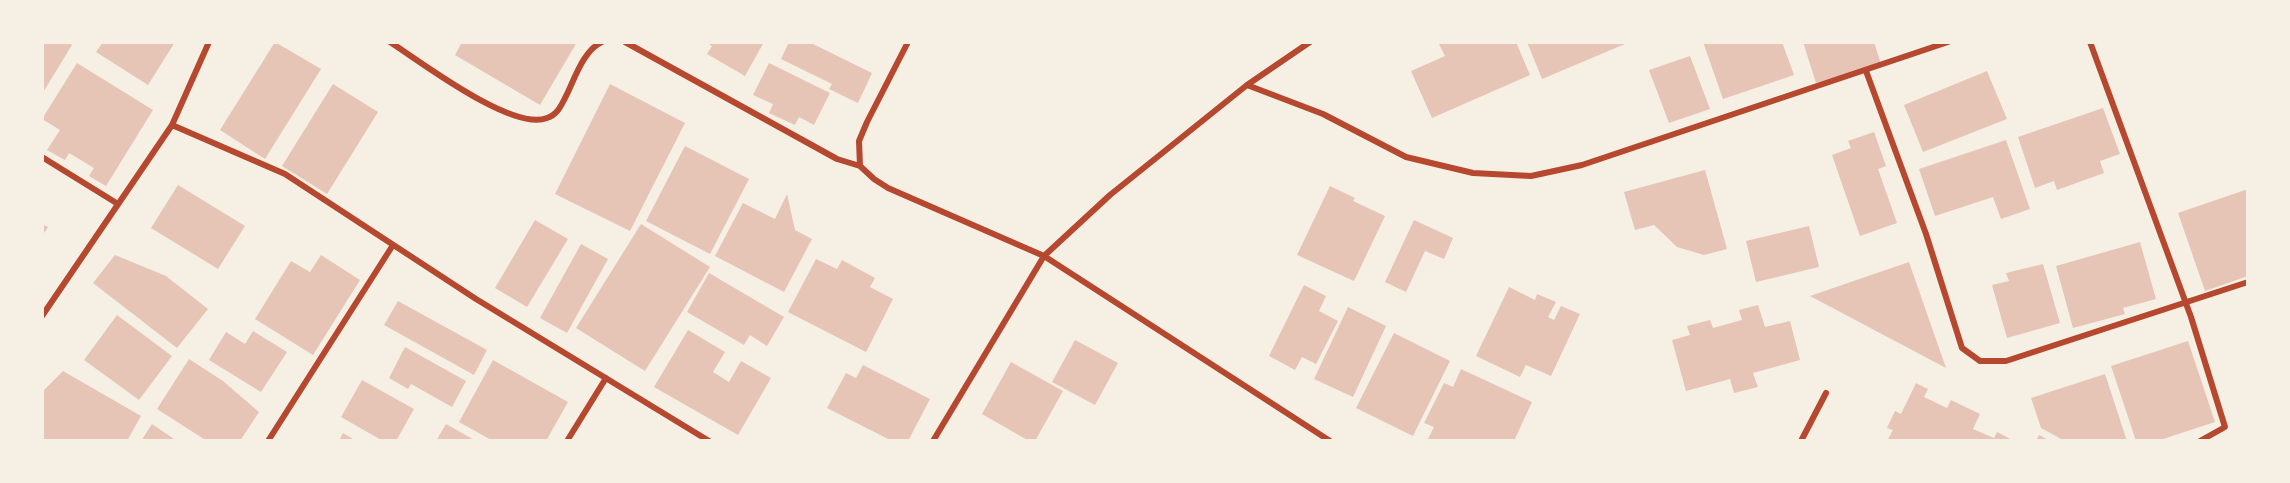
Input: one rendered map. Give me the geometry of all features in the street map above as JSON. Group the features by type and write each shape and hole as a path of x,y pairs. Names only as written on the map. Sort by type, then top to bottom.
{"street":[{"path":"42,316 172,125 209,42"},
{"path":"390,42 487,104 510,116 528,120 547,119 559,110 588,53 602,42"},
{"path":"625,42 837,159 860,166 888,188 1044,256 1330,441"},
{"path":"860,166 859,141 908,42"},
{"path":"933,441 1044,256 1110,195 1247,85 1310,42"},
{"path":"1247,85 1323,114 1406,157 1473,173 1531,176 1582,165 1948,42"},
{"path":"2090,42 2186,303 2225,427 2200,441"},
{"path":"1866,71 1926,234 1962,348 1980,361 2006,361 2248,282"},
{"path":"172,125 285,174 476,299 709,441"},
{"path":"42,157 118,204"},
{"path":"268,441 393,244"},
{"path":"567,441 606,378"},
{"path":"1801,441 1826,393"}],"building":[{"path":"42,42 68,42 72,45 42,94"},
{"path":"103,42 175,42 148,85 96,52"},
{"path":"275,42 321,69 265,159 220,130"},
{"path":"462,42 577,42 540,105 455,55"},
{"path":"706,42 764,42 745,76 707,54 712,46"},
{"path":"789,42 809,42 872,73 858,103 829,89 832,84 781,59"},
{"path":"1438,42 1516,42 1530,75 1432,118 1411,71 1445,56"},
{"path":"1527,42 1623,42 1625,44 1542,79"},
{"path":"1703,42 1782,42 1794,75 1723,99"},
{"path":"1803,42 1874,42 1881,64 1816,83"},
{"path":"1690,56 1710,109 1669,123 1649,70"},
{"path":"77,63 153,110 106,186 89,176 94,168 69,153 65,160 47,150 60,130 42,119"},
{"path":"769,63 830,93 814,125 799,117 795,125 769,113 773,104 753,95"},
{"path":"1987,71 2007,119 1923,152 1904,105"},
{"path":"333,84 378,112 327,194 282,166"},
{"path":"610,84 685,123 630,231 555,194"},
{"path":"2103,108 2120,154 2100,161 2104,173 2057,190 2054,181 2035,188 2018,137"},
{"path":"1874,132 1886,166 1878,169 1897,223 1860,236 1832,155 1851,148 1848,141"},
{"path":"2006,140 2030,209 2001,219 1993,197 1935,216 1919,169"},
{"path":"685,146 749,179 710,254 646,221"},
{"path":"1705,170 1727,249 1704,255 1677,247 1654,225 1635,230 1624,192"},
{"path":"178,185 245,226 218,269 151,228"},
{"path":"1330,186 1355,198 1353,201 1385,216 1354,281 1297,255"},
{"path":"2248,189 2248,276 2205,291 2178,213"},
{"path":"787,194 795,230 812,239 784,292 715,256 743,203 775,219"},
{"path":"535,220 568,239 527,307 495,288"},
{"path":"1414,220 1453,238 1444,259 1425,251 1406,292 1385,282"},
{"path":"42,224 48,227 42,236"},
{"path":"641,224 710,267 645,371 576,328"},
{"path":"1809,226 1819,267 1756,282 1746,241"},
{"path":"2140,242 2156,299 2123,308 2125,314 2073,328 2056,266"},
{"path":"581,244 608,259 567,333 540,318"},
{"path":"115,255 166,276 208,309 177,348 93,283"},
{"path":"321,255 360,280 313,355 255,319 291,261 310,272"},
{"path":"816,259 837,269 842,260 875,278 870,287 893,299 866,352 788,312"},
{"path":"1909,262 1946,368 1810,296"},
{"path":"2043,264 2060,323 2007,338 1992,285 2009,281 2006,273"},
{"path":"709,273 784,317 767,346 750,335 744,345 687,312"},
{"path":"1304,285 1326,296 1319,311 1338,321 1316,364 1302,357 1295,370 1269,356"},
{"path":"1509,287 1535,300 1537,294 1556,302 1548,317 1554,320 1561,306 1580,314 1551,376 1526,365 1520,377 1476,356"},
{"path":"398,301 487,350 474,375 384,325"},
{"path":"1758,305 1765,327 1790,321 1800,360 1753,373 1758,387 1734,393 1730,379 1686,391 1672,340 1690,335 1687,326 1710,320 1713,328 1742,320 1739,310"},
{"path":"1348,307 1386,326 1353,397 1314,379"},
{"path":"117,315 172,356 139,400 84,360"},
{"path":"688,330 725,352 713,372 729,382 741,361 771,378 738,435 654,387"},
{"path":"253,331 287,352 261,392 209,360 226,332 245,344"},
{"path":"1394,333 1450,361 1413,436 1356,408"},
{"path":"1075,340 1118,363 1095,405 1052,382"},
{"path":"2188,341 2215,422 2157,441 2136,441 2111,366"},
{"path":"405,347 466,381 452,407 411,384 408,389 389,378"},
{"path":"189,359 223,381 259,412 240,441 207,441 157,409"},
{"path":"493,360 568,402 546,441 493,441 459,422"},
{"path":"1011,362 1063,391 1035,441 1029,441 982,414"},
{"path":"863,365 930,399 908,441 892,441 827,408 846,373 856,378"},
{"path":"1461,369 1532,402 1514,441 1427,441 1434,427 1424,423 1444,383 1453,387"},
{"path":"63,371 141,416 127,441 42,441 42,392"},
{"path":"2105,374 2127,441 2065,441 2041,428 2031,398"},
{"path":"362,380 414,409 396,441 383,441 341,417"},
{"path":"1916,383 1928,389 1924,397 1947,408 1951,400 1980,414 1973,429 1994,438 1997,432 2014,441 1887,441 1893,430 1887,428 1895,411 1901,414"},
{"path":"152,424 177,441 141,441"},
{"path":"446,424 476,441 436,441"},
{"path":"343,433 356,441 339,441"},
{"path":"2039,435 2050,441 2036,441"}]}
